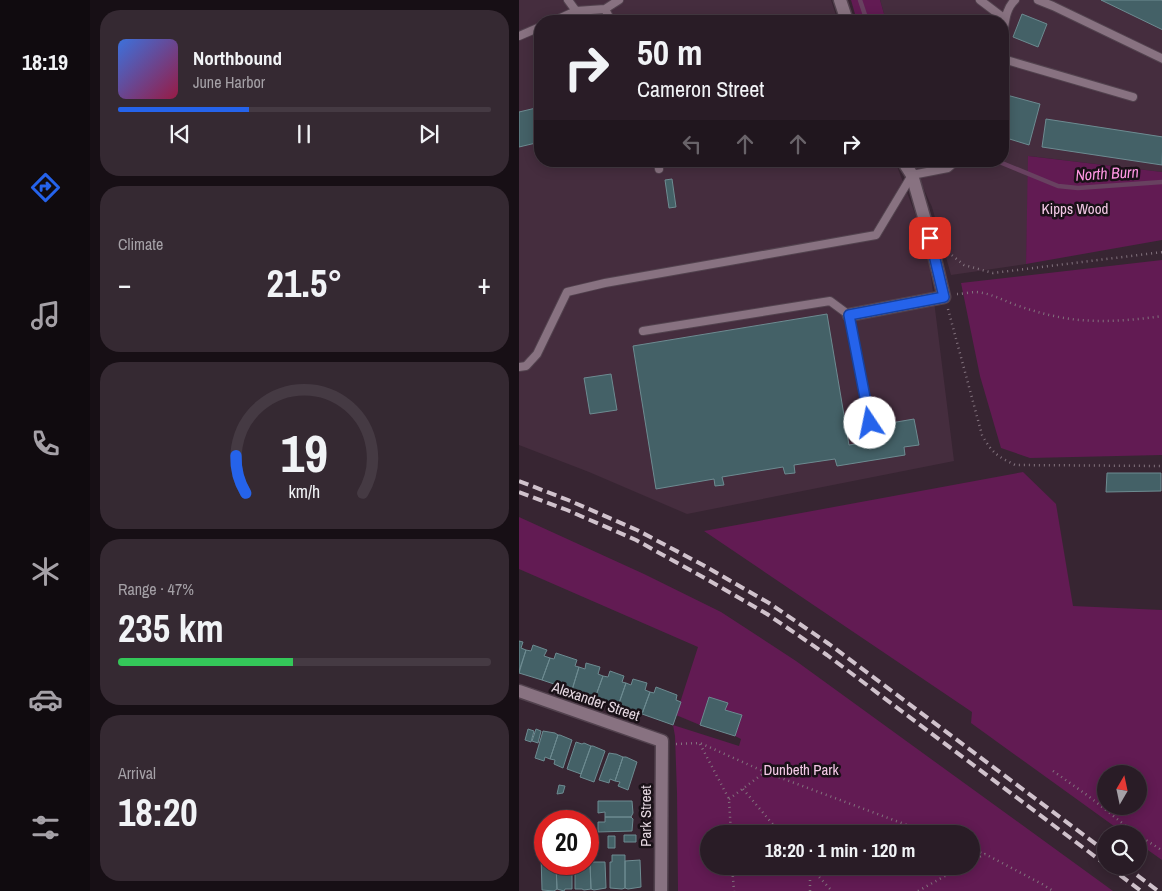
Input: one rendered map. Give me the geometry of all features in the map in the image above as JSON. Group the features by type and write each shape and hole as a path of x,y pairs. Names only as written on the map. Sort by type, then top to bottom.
{"street":[{"path":"840,0 845,15"},
{"path":"849,315 944,297 930,238 912,175 907,167"},
{"name":"Alexander Street","path":"519,691 662,741"},
{"name":"Park Street","path":"661,891 662,741"}],"lane":[{"path":"568,0 576,12"},
{"path":"569,15 576,12 605,9 619,0"},
{"path":"980,0 1000,15"},
{"path":"1038,0 1162,59"},
{"path":"1007,15 1012,1"},
{"path":"605,9 608,15"},
{"path":"519,36 534,30"},
{"path":"1009,61 1133,97"},
{"path":"519,368 526,366 537,354 567,292 605,283 876,235 912,175 949,167"},
{"path":"643,331 830,301 849,315 870,423"}],"path":[{"path":"930,238 964,265 993,273 1162,252"},
{"path":"1162,316 1107,321 1079,320 1056,317 1030,310 991,295 975,292 944,297 982,435 989,448 999,457 1015,465 1162,466"},
{"path":"662,741 675,744 700,743 765,772 907,825"},
{"path":"700,743 729,799 730,825"},
{"path":"1053,771 1126,825"},
{"path":"729,799 765,772"},
{"path":"743,789 773,825"},
{"path":"1147,841 1162,851"},
{"path":"980,852 1053,891"},
{"path":"980,856 985,854"},
{"path":"733,875 734,891"},
{"path":"809,875 810,891"},
{"path":"817,875 832,891"},
{"path":"918,891 947,875"}],"shaded area":[{"path":"519,0 831,0 836,15 534,15 534,167 897,167 927,245 954,461 687,514 589,472 519,445"},
{"path":"880,0 1162,0 1162,172 1029,156 1026,264 951,275 932,207 914,167 1009,167 1009,15 884,15"}],"green space":[{"path":"851,0 880,0 884,15 855,15"},
{"name":"Kipps Wood","path":"1028,156 1162,172 1162,240 1026,264"},
{"path":"1163,260 1162,455 1030,458 1001,448 980,376 961,283"},
{"path":"1023,472 1056,504 1073,606 1162,610 1162,860 1147,849 1147,825 1113,825 1099,815 1147,815 1147,765 1097,765 1097,814 971,723 972,712 704,531"},
{"name":"Dunbeth Park","path":"519,517 644,574 721,612 796,661 1113,891 678,891 677,793 673,725 739,746 741,739 735,736 742,715 725,710 727,703 709,697 700,725 676,715 698,647 519,569"}],"building":[{"path":"1101,0 1161,0 1163,1 1163,30"},
{"path":"1022,14 1047,24 1038,47 1013,37"},
{"path":"1009,96 1040,104 1029,145 1009,139"},
{"path":"534,108 534,143 519,147 519,112"},
{"path":"1046,119 1163,137 1162,165 1042,147"},
{"path":"672,179 676,207 669,208 665,180"},
{"path":"827,314 849,445 875,441 873,426 914,419 919,445 904,447 905,455 837,466 835,459 794,465 795,473 785,474 783,467 722,477 724,485 715,486 714,479 656,489 633,346"},
{"path":"611,374 617,410 590,414 584,378"},
{"path":"1107,473 1161,473 1161,491 1106,492"},
{"path":"519,641 523,642 521,648 526,650 519,671"},
{"path":"533,645 547,650 544,656 550,658 542,680 519,673 526,650 531,651"},
{"path":"556,653 577,660 575,666 579,667 572,690 542,680 550,658 554,659"},
{"path":"586,663 600,667 598,674 603,676 595,698 572,690 579,667 585,669"},
{"path":"610,671 624,676 622,682 626,683 618,706 595,698 603,676 608,677"},
{"path":"633,679 647,683 645,690 650,692 642,714 618,706 626,683 631,685"},
{"path":"656,687 677,695 676,700 681,702 673,725 642,714 650,692 654,693"},
{"path":"709,697 728,703 725,710 742,715 735,736 700,725"},
{"path":"528,729 534,731 531,742 525,740"},
{"path":"536,729 541,731 538,743 532,741"},
{"path":"543,731 558,735 550,759 545,757 544,761 535,758"},
{"path":"558,735 572,740 563,768 554,764 555,760 550,759"},
{"path":"576,742 591,746 581,774 567,769"},
{"path":"591,746 605,751 594,782 580,777"},
{"path":"609,753 623,757 615,781 610,779 609,783 599,780"},
{"path":"623,757 637,762 628,790 618,786 620,782 615,781"},
{"path":"559,785 565,786 563,793 557,794"},
{"path":"598,801 632,801 633,813 631,817 605,817 605,812 599,813"},
{"path":"605,817 631,817 633,819 632,831 599,832 599,822 605,822"},
{"path":"624,835 636,835 636,842 624,842"},
{"path":"608,836 615,836 615,848 608,848"},
{"path":"612,855 625,855 625,888 610,888 610,862 612,862"},
{"path":"640,860 641,887 625,888 625,861"},
{"path":"599,862 605,862 606,888 591,889 590,875 599,875"},
{"path":"542,875 556,875 557,889 554,891 542,890"},
{"path":"556,875 572,875 572,889 565,889 564,891 557,889"},
{"path":"575,875 590,875 591,889 575,889"}],"waterway":[{"name":"North Burn","path":"860,0 865,15"},
{"name":"North Burn","path":"1009,166 1058,186 1078,188 1163,182"}],"railway":[{"path":"519,481 637,530 769,603 829,644 1097,845"},
{"path":"519,492 567,510 636,540 767,614 827,655 1097,858"},
{"path":"1120,875 1141,891"},
{"path":"1137,875 1158,891"}],"route":[{"path":"870,423 849,315 944,297 930,238"}]}
